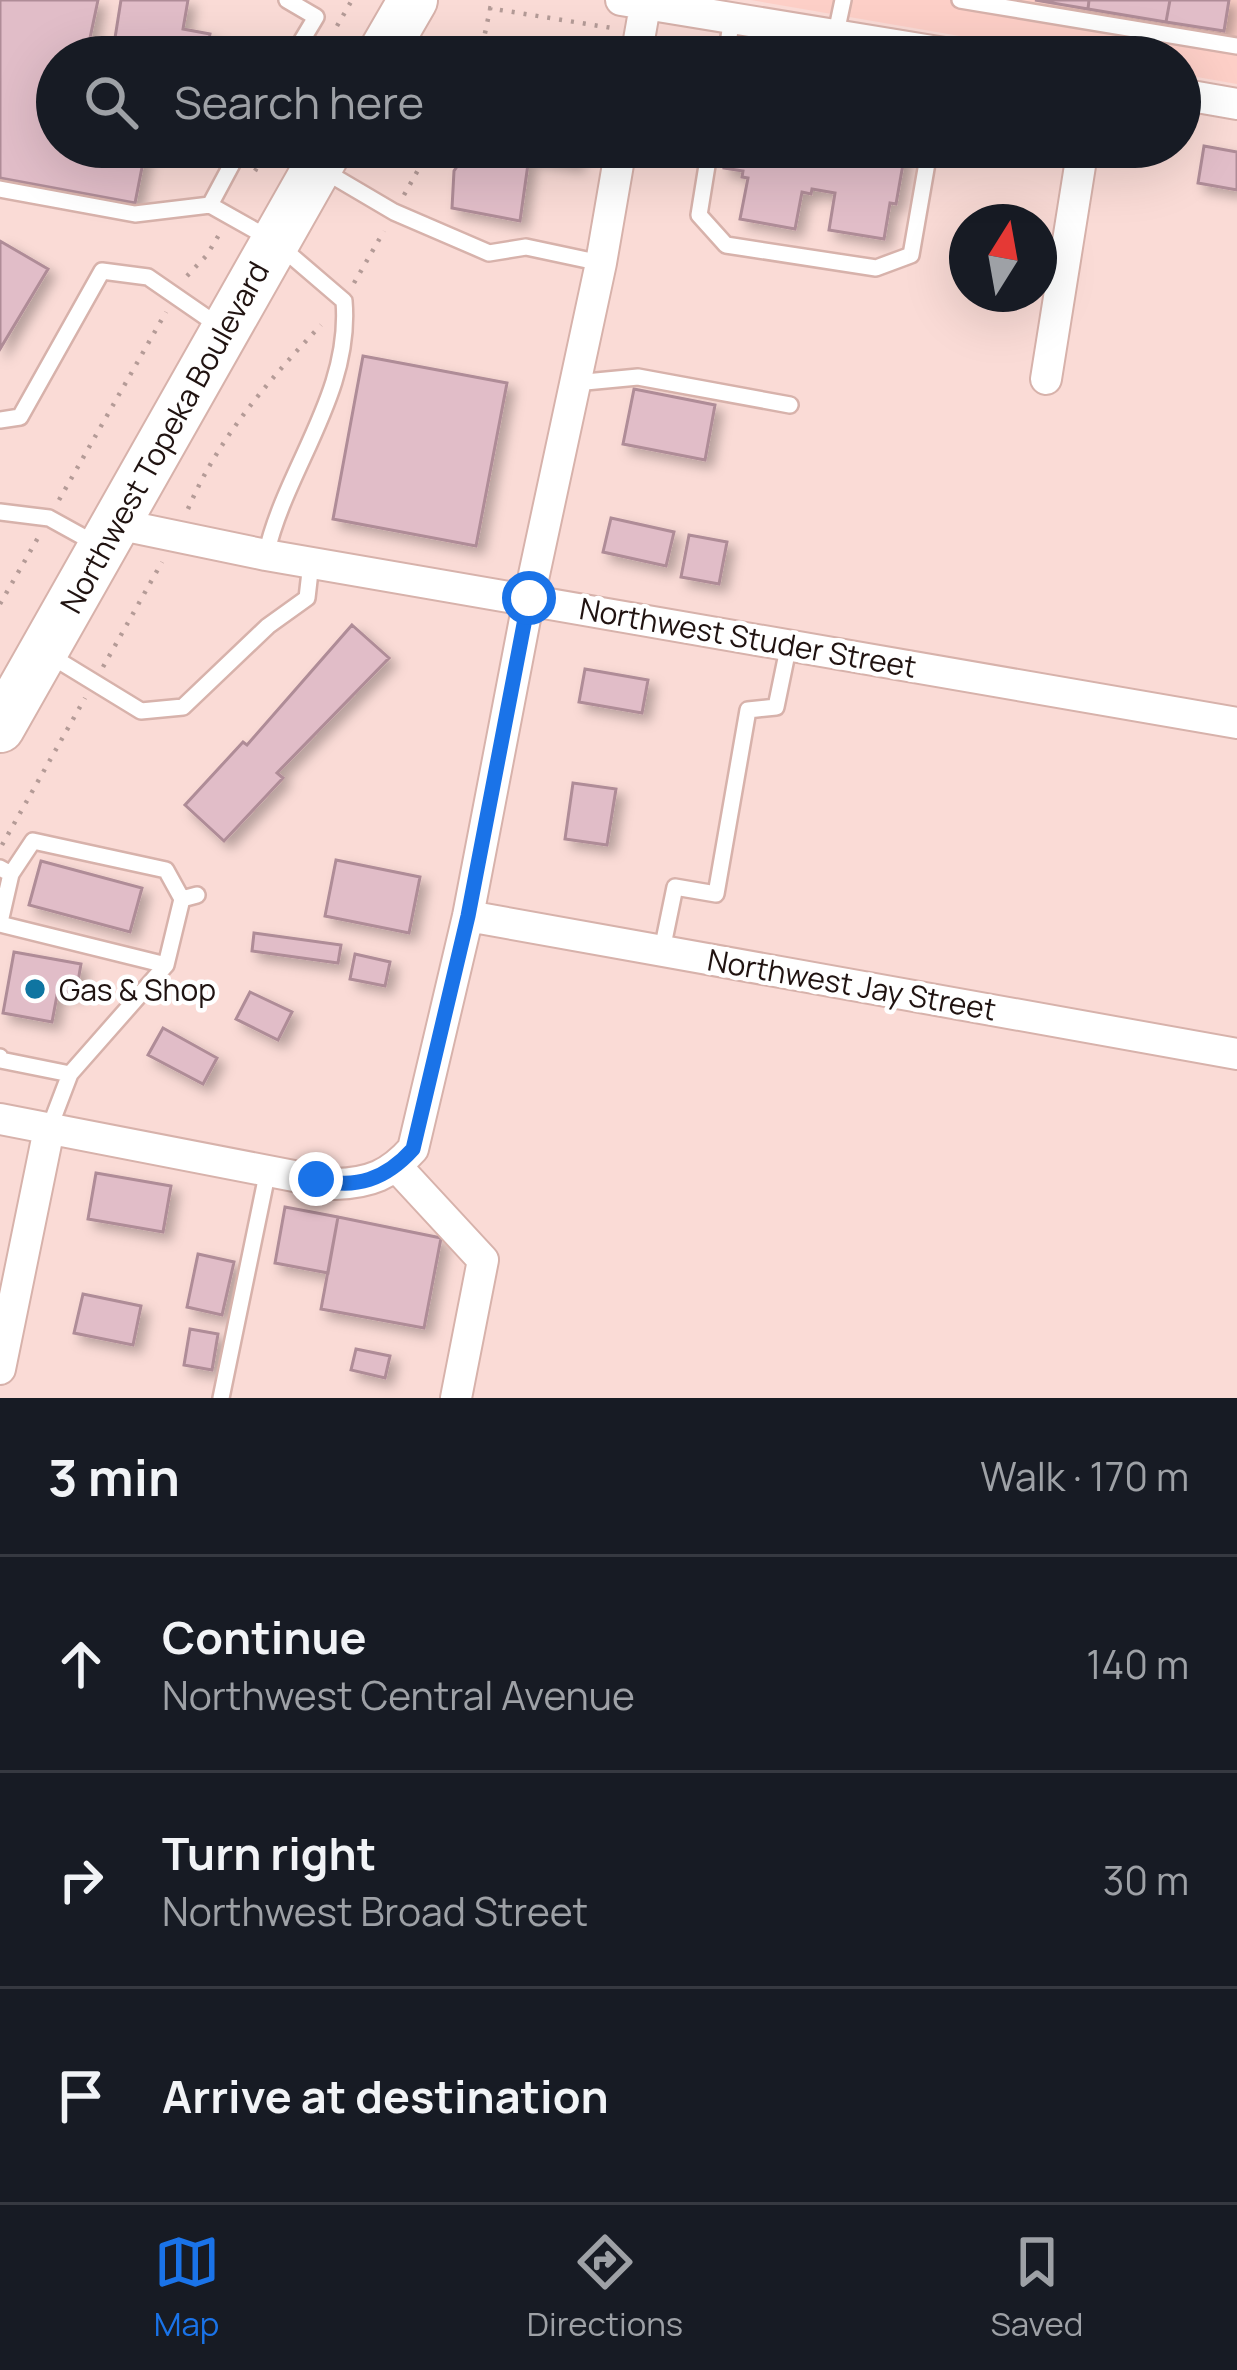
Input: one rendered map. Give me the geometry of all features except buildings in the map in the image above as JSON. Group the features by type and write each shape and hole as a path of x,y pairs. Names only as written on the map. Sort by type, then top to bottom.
{"main road":[{"path":"392,36 412,0"},
{"name":"Northwest Topeka Boulevard","path":"0,728 318,168"}],"street":[{"path":"631,8 732,17 849,36"},
{"path":"1201,98 1237,104"},
{"path":"0,1119 335,1184 361,1183 397,1167 413,1149 468,916 617,168"},
{"path":"1046,379 1080,168"},
{"name":"Northwest Studer Street","path":"110,536 177,535 311,563 1237,723"},
{"name":"Northwest Jay Street","path":"468,916 1237,1054"},
{"path":"0,1370 49,1129"},
{"path":"397,1167 483,1260 456,1398"}],"lane":[{"path":"287,0 316,17 305,36"},
{"path":"836,33 843,0"},
{"path":"960,0 1180,36"},
{"path":"729,36 732,17"},
{"path":"1201,40 1237,46"},
{"path":"210,205 230,168"},
{"path":"338,168 394,212 489,253 526,247 601,262"},
{"path":"707,168 699,215 726,245 876,268 911,254 926,168"},
{"path":"0,189 135,214 210,205 274,242 344,301 346,331 325,412 273,526 266,555"},
{"path":"0,420 20,417 102,271 148,277 226,330"},
{"path":"575,383 638,377 790,405"},
{"path":"0,512 49,518 110,536"},
{"path":"43,651 141,711 183,707 268,626 308,598 311,563"},
{"path":"662,950 675,887 716,894 748,710 776,706 789,644"},
{"path":"49,1129 70,1075 166,965 190,897 166,869 33,842 6,871 0,923 166,965"},
{"path":"0,1060 70,1075"},
{"path":"221,1398 268,1170"}],"path":[{"path":"485,36 490,4 631,8"},
{"path":"0,604 176,296 207,255 256,168"},
{"path":"0,849 177,535 201,479 263,386 344,301 418,168"}],"shaded area":[{"path":"751,0 1237,0 1237,84 1201,78 1201,36 959,36"}],"place":[{"name":"Gas & Shop","path":"35,989"}],"route":[{"path":"316,1179 361,1183 384,1176 413,1149 468,916 529,598"}]}
